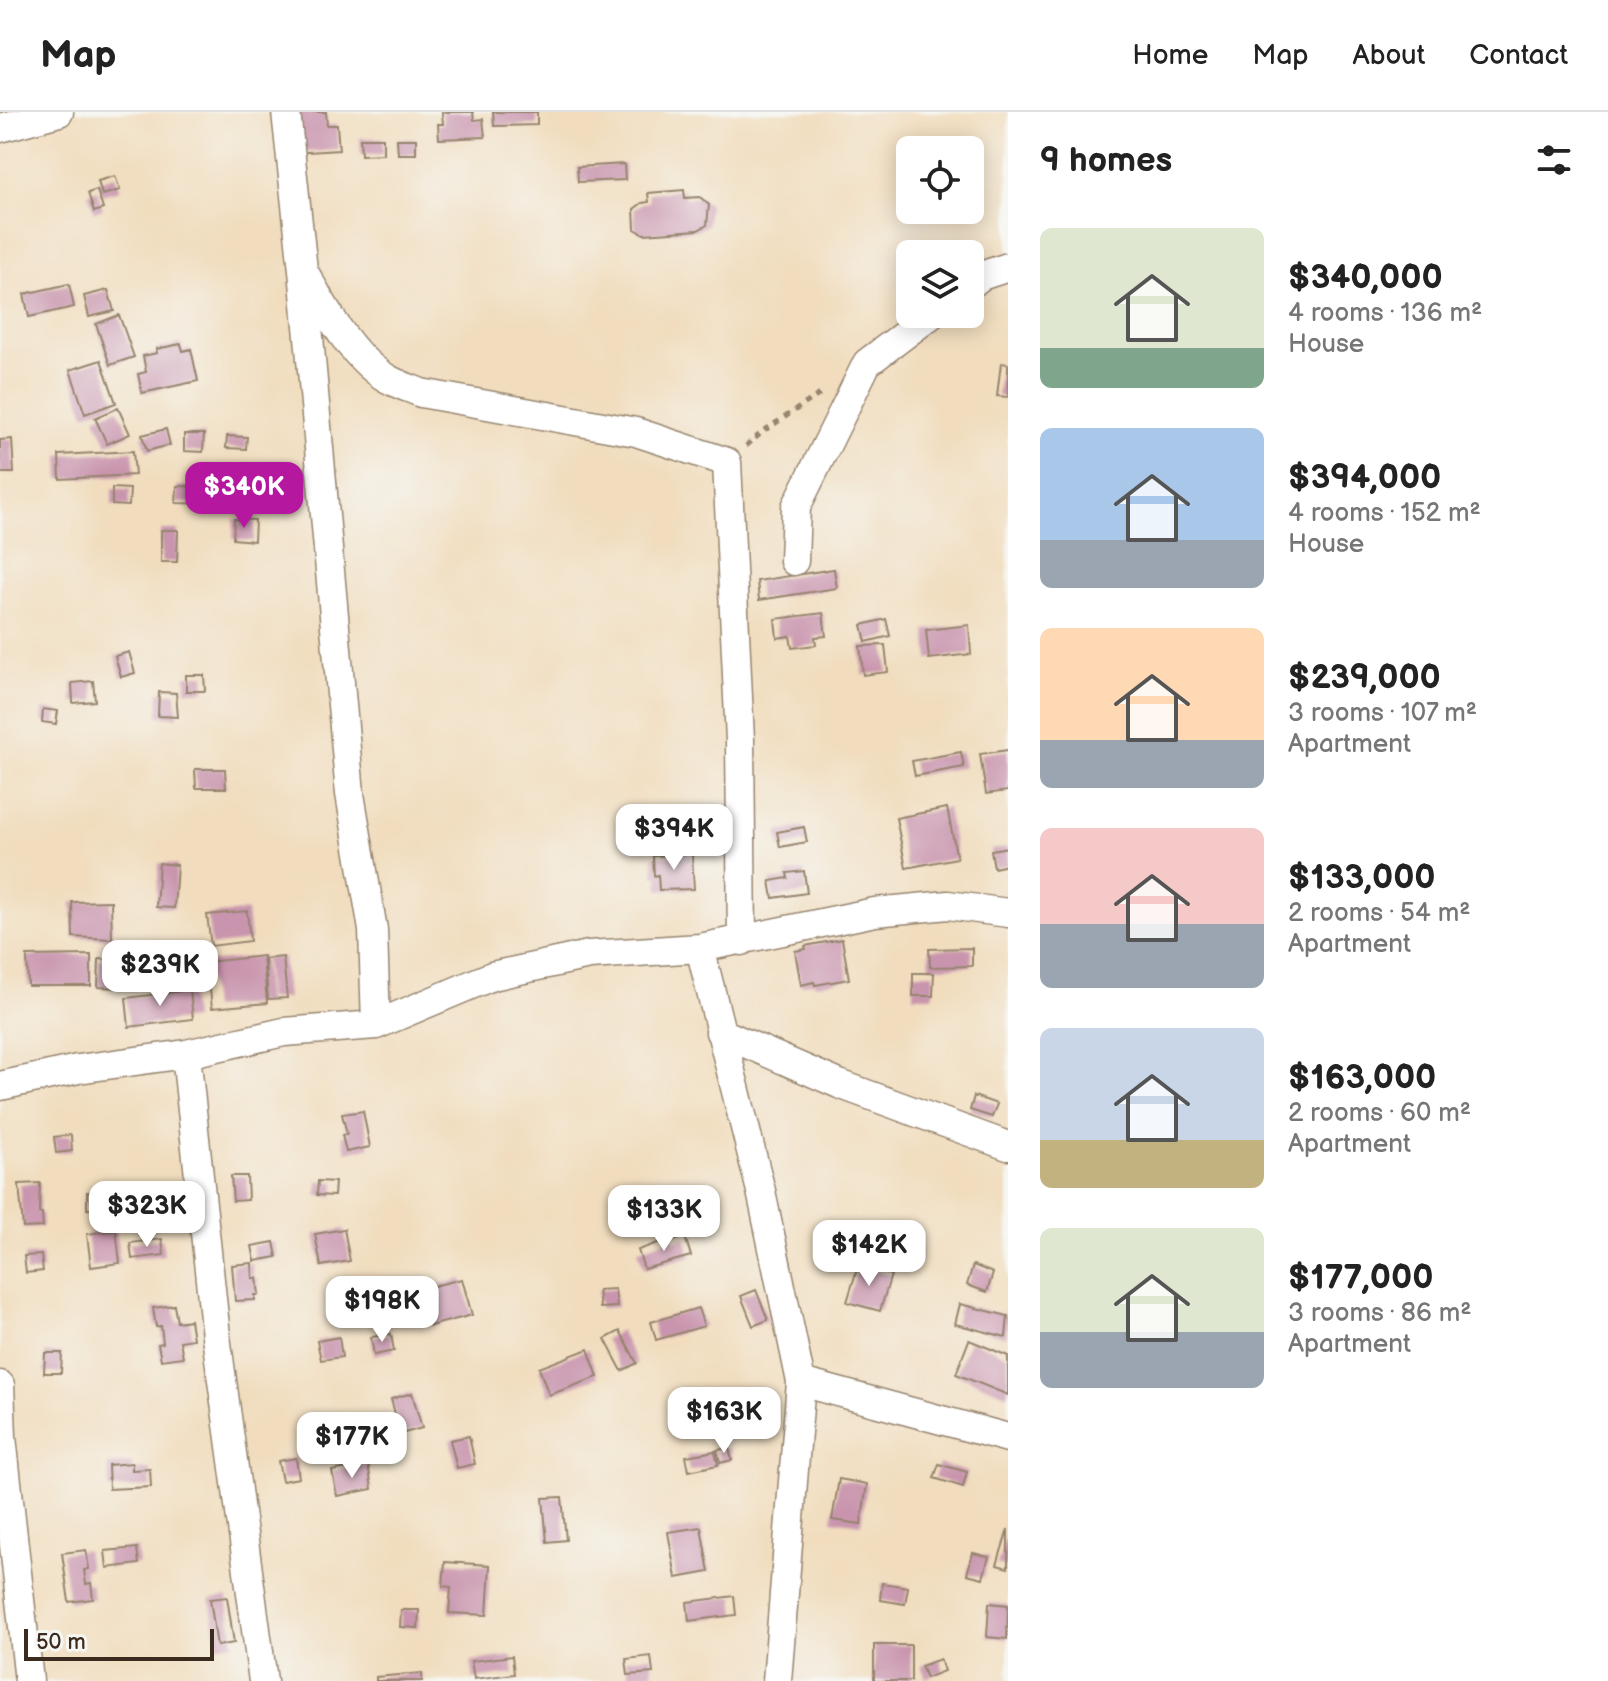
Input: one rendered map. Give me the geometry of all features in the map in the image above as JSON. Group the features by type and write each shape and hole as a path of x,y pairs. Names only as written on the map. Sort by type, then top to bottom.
{"street":[{"path":"0,128 59,112"},
{"path":"286,112 350,794 373,930 376,1025"},
{"path":"984,275 1008,267"},
{"path":"303,270 345,337 390,380 421,393 636,432 727,462 740,740 742,941"},
{"path":"794,561 796,507 867,363 913,328"},
{"path":"0,1086 78,1069 186,1054 284,1032 376,1025 492,976 589,955 700,948 875,912 904,909 948,905 1008,913"},
{"path":"700,948 761,1191 801,1382 777,1681"},
{"path":"720,1032 839,1084 1008,1146"},
{"path":"186,1054 216,1336 263,1681"},
{"path":"801,1382 1008,1438"},
{"path":"0,1385 1,1437 29,1681"}],"path":[{"path":"727,462 765,430 829,388"}],"building":[{"path":"289,112 326,112 327,125 337,125 339,150 291,153"},
{"path":"442,112 473,112 474,120 483,119 485,137 439,139 438,124 443,124"},
{"path":"493,112 537,112 537,125 494,126"},
{"path":"360,138 383,138 383,154 361,155"},
{"path":"397,139 416,139 416,154 398,154"},
{"path":"624,164 625,180 578,182 577,167"},
{"path":"115,176 120,190 102,195 98,181"},
{"path":"97,190 103,209 94,212 88,193"},
{"path":"684,190 685,198 700,197 709,205 707,225 698,230 644,234 635,229 634,209 649,202 648,193"},
{"path":"69,284 74,307 29,317 24,294"},
{"path":"108,290 114,311 89,317 84,296"},
{"path":"119,315 134,357 110,365 96,324"},
{"path":"181,344 183,351 191,349 198,381 142,393 138,374 146,372 143,356 157,353 156,349"},
{"path":"101,360 116,403 85,414 70,370"},
{"path":"1001,363 1008,364 1008,397 997,396"},
{"path":"118,408 130,434 107,444 95,418"},
{"path":"166,429 170,445 147,451 142,435"},
{"path":"184,434 204,434 203,452 184,451"},
{"path":"227,436 247,437 246,449 226,448"},
{"path":"12,439 14,473 0,473 0,440"},
{"path":"133,451 135,475 60,479 59,455"},
{"path":"177,486 212,487 211,504 176,503"},
{"path":"112,488 130,489 129,506 112,505"},
{"path":"234,519 255,520 254,541 233,539"},
{"path":"161,530 178,530 177,562 161,562"},
{"path":"834,569 837,588 759,600 757,581"},
{"path":"823,613 826,636 815,637 816,645 792,648 790,636 777,638 775,619"},
{"path":"886,619 890,636 866,642 862,625"},
{"path":"969,625 971,654 929,659 926,630"},
{"path":"885,645 888,672 863,675 860,646"},
{"path":"129,652 135,673 121,677 115,656"},
{"path":"186,675 204,675 205,691 186,691"},
{"path":"93,681 95,701 73,703 72,683"},
{"path":"159,692 176,693 178,717 158,716"},
{"path":"43,709 58,711 56,724 42,722"},
{"path":"1008,750 1008,791 986,794 980,754"},
{"path":"961,752 964,767 915,776 912,761"},
{"path":"195,769 225,769 226,788 196,788"},
{"path":"947,808 957,858 906,868 896,818"},
{"path":"804,827 807,842 780,847 777,832"},
{"path":"1008,847 1008,865 994,868 991,850"},
{"path":"692,854 694,889 659,890 658,875 654,876 653,856"},
{"path":"159,863 177,865 174,908 156,907"},
{"path":"804,871 807,893 773,898 770,881 788,878 787,873"},
{"path":"111,901 112,939 73,937 72,902"},
{"path":"247,911 250,941 211,946 207,915"},
{"path":"842,939 849,979 801,985 795,951"},
{"path":"972,948 972,966 930,967 929,949"},
{"path":"159,953 193,956 190,988 172,987 174,970 158,972"},
{"path":"91,955 91,986 28,986 27,956"},
{"path":"263,956 267,1003 212,1008 207,962"},
{"path":"283,957 287,998 268,999 265,959"},
{"path":"99,959 125,961 123,988 98,987"},
{"path":"913,973 934,973 933,996 913,996"},
{"path":"190,990 193,1019 129,1027 126,998"},
{"path":"974,1096 997,1104 992,1117 970,1110"},
{"path":"363,1111 370,1147 346,1152 342,1135 347,1134 342,1114"},
{"path":"71,1135 72,1151 56,1153 54,1137"},
{"path":"231,1176 247,1176 248,1200 233,1201"},
{"path":"318,1181 335,1182 334,1196 317,1195"},
{"path":"40,1183 39,1213 42,1213 43,1227 23,1228 19,1184"},
{"path":"87,1192 107,1193 106,1210 87,1209"},
{"path":"344,1229 350,1261 321,1266 315,1234"},
{"path":"116,1230 120,1263 91,1267 87,1234"},
{"path":"685,1237 691,1256 644,1269 638,1250 672,1238 673,1241"},
{"path":"162,1239 164,1255 132,1259 130,1243"},
{"path":"274,1242 277,1257 255,1261 252,1246"},
{"path":"900,1244 921,1247 920,1262 898,1259"},
{"path":"41,1255 43,1271 26,1273 24,1256"},
{"path":"252,1263 259,1295 255,1295 255,1300 235,1301 232,1265"},
{"path":"973,1265 993,1273 987,1292 967,1285"},
{"path":"858,1266 891,1275 880,1311 847,1302"},
{"path":"462,1279 472,1315 430,1326 421,1289"},
{"path":"409,1289 415,1314 392,1320 386,1295"},
{"path":"615,1289 617,1307 600,1308 598,1290"},
{"path":"756,1290 768,1320 753,1326 741,1296"},
{"path":"960,1304 1008,1316 1006,1337 955,1324"},
{"path":"174,1305 177,1322 190,1320 193,1339 180,1341 183,1357 161,1360 158,1344 163,1343 161,1326 156,1327 153,1308"},
{"path":"698,1308 704,1326 656,1340 651,1322"},
{"path":"620,1331 637,1363 622,1371 605,1339"},
{"path":"391,1334 394,1351 374,1355 371,1337"},
{"path":"339,1337 342,1357 321,1360 317,1341"},
{"path":"969,1340 1008,1356 1008,1395 956,1374"},
{"path":"588,1349 598,1377 549,1395 539,1368"},
{"path":"45,1353 62,1353 61,1373 44,1373"},
{"path":"412,1393 422,1428 390,1437 386,1420 396,1418 391,1399"},
{"path":"469,1436 475,1464 457,1468 450,1440"},
{"path":"729,1448 732,1460 720,1463 717,1450"},
{"path":"715,1451 718,1465 689,1471 686,1456"},
{"path":"296,1458 299,1478 282,1481 278,1461"},
{"path":"132,1463 132,1470 150,1469 151,1487 109,1489 108,1465"},
{"path":"368,1464 372,1489 337,1496 332,1471"},
{"path":"939,1464 967,1472 963,1487 934,1478"},
{"path":"839,1479 867,1484 861,1524 832,1520"},
{"path":"562,1497 566,1540 547,1542 543,1498"},
{"path":"701,1527 709,1572 676,1578 668,1532"},
{"path":"1008,1529 1008,1568 997,1565"},
{"path":"137,1548 139,1564 107,1568 105,1551"},
{"path":"86,1550 89,1569 84,1570 86,1584 91,1583 93,1599 69,1602 62,1553"},
{"path":"973,1553 989,1557 983,1578 967,1574"},
{"path":"445,1562 490,1565 487,1615 449,1613 451,1587 443,1586"},
{"path":"882,1583 908,1587 905,1604 880,1600"},
{"path":"734,1596 736,1615 689,1621 687,1602"},
{"path":"227,1597 234,1643 217,1646 210,1599"},
{"path":"989,1603 1008,1605 1007,1639 987,1637"},
{"path":"401,1610 419,1610 418,1628 400,1627"},
{"path":"874,1645 911,1645 911,1681 874,1681"},
{"path":"512,1656 514,1674 474,1679 471,1661"},
{"path":"651,1656 653,1673 628,1675 626,1659"},
{"path":"940,1659 944,1671 926,1678 921,1666"},
{"path":"422,1673 422,1681 376,1681 376,1677"}]}
